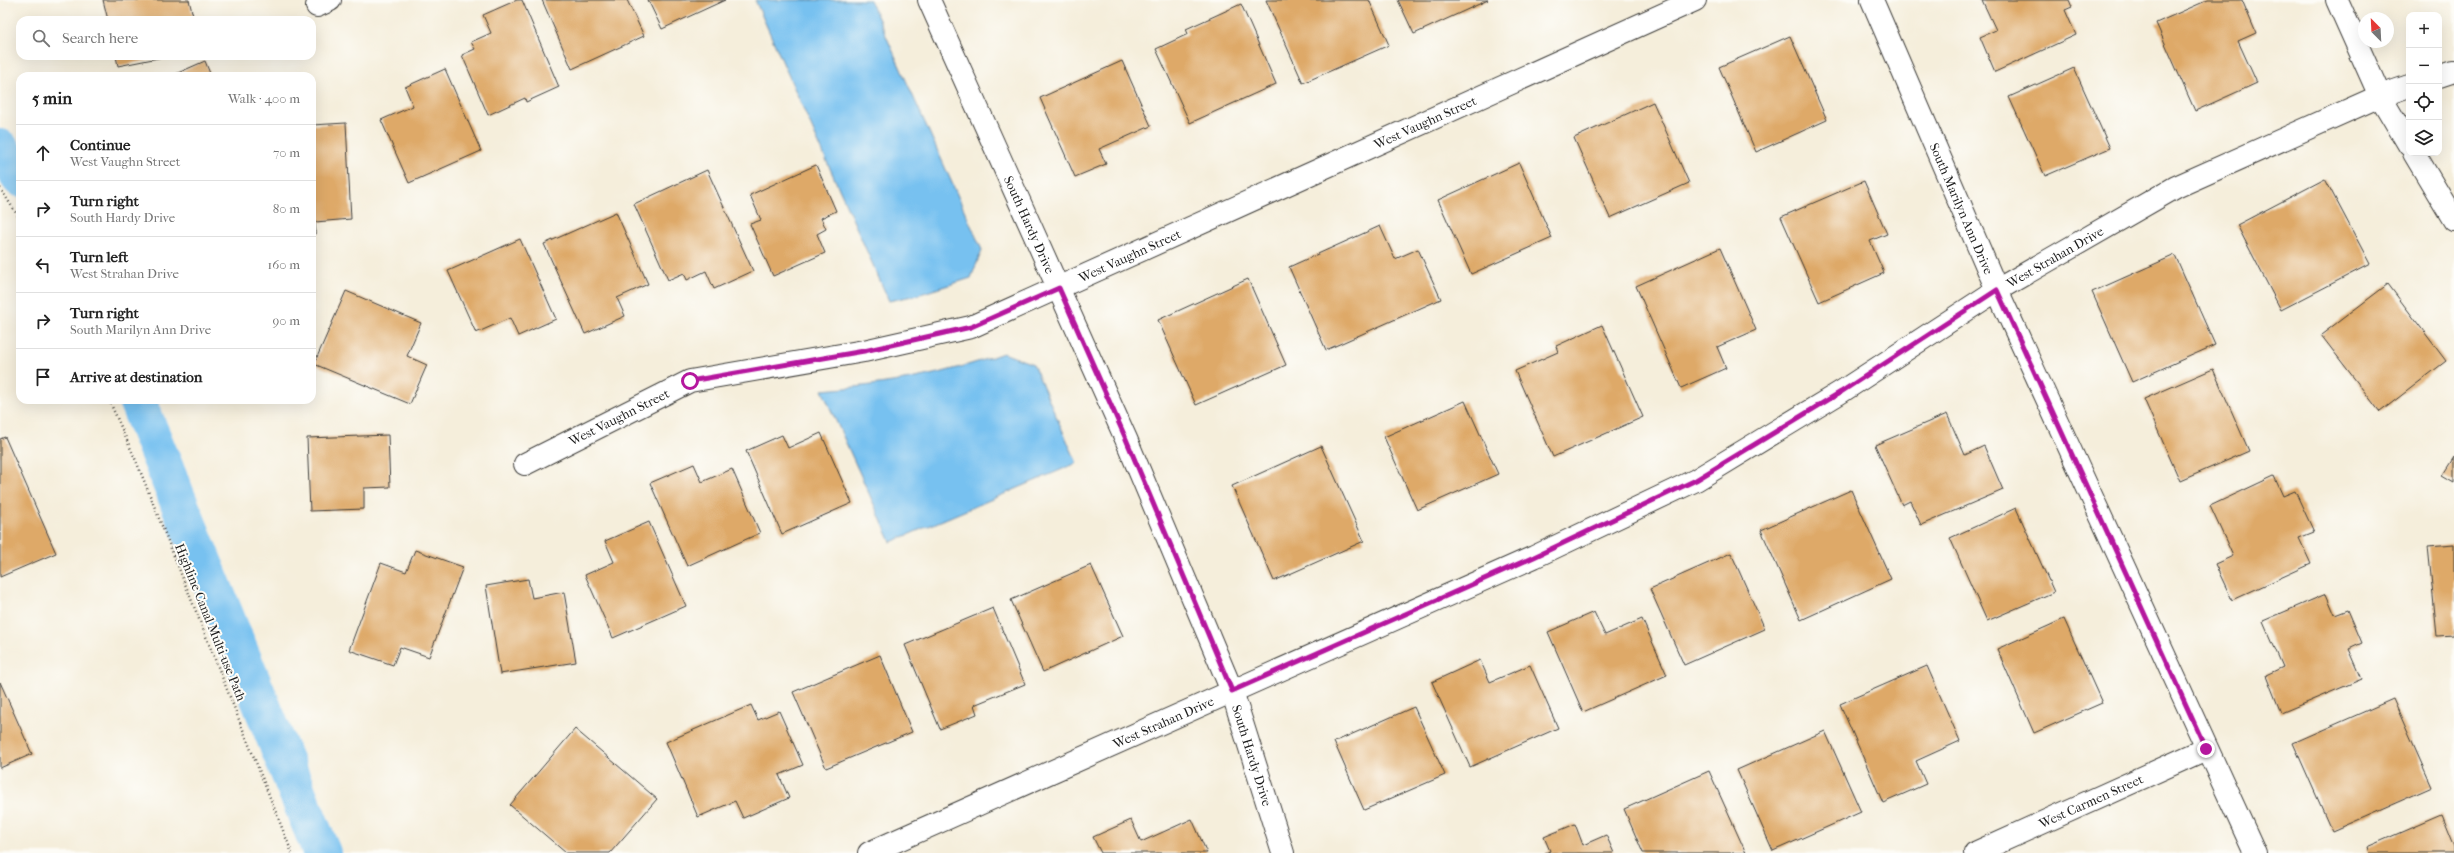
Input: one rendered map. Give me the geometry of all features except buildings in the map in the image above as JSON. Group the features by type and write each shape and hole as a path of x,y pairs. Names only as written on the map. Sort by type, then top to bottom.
{"street":[{"name":"South Hardy Drive","path":"929,0 1126,439 1232,691 1283,853"},
{"name":"West Vaughn Street","path":"525,464 690,381 864,351 971,327 1695,0"},
{"name":"South Marilyn Ann Drive","path":"1872,0 1997,290 2254,853"},
{"path":"2337,0 2380,96 2406,140"},
{"path":"2442,75 2454,71"},
{"name":"West Strahan Drive","path":"869,853 1534,557 1696,480 1841,392 1997,290 2176,187 2380,96 2406,87"},
{"path":"2416,156 2454,220"},
{"name":"West Carmen Street","path":"1975,853 2206,749"}],"path":[{"path":"0,188 16,213"},
{"name":"Highline Canal Multi-use Path","path":"111,404 140,471 292,853"}],"water":[{"path":"755,0 870,0 982,250 971,278 917,295 889,301"},
{"path":"1003,353 1033,364 1077,463 891,542 822,390 914,378 958,368"}],"waterway":[{"path":"0,148 16,172"},
{"path":"139,404 322,853"}],"route":[{"path":"690,381 864,351 971,327 1059,288 1126,439 1232,691 1534,557 1696,480 1841,392 1997,290 2206,749"}]}
